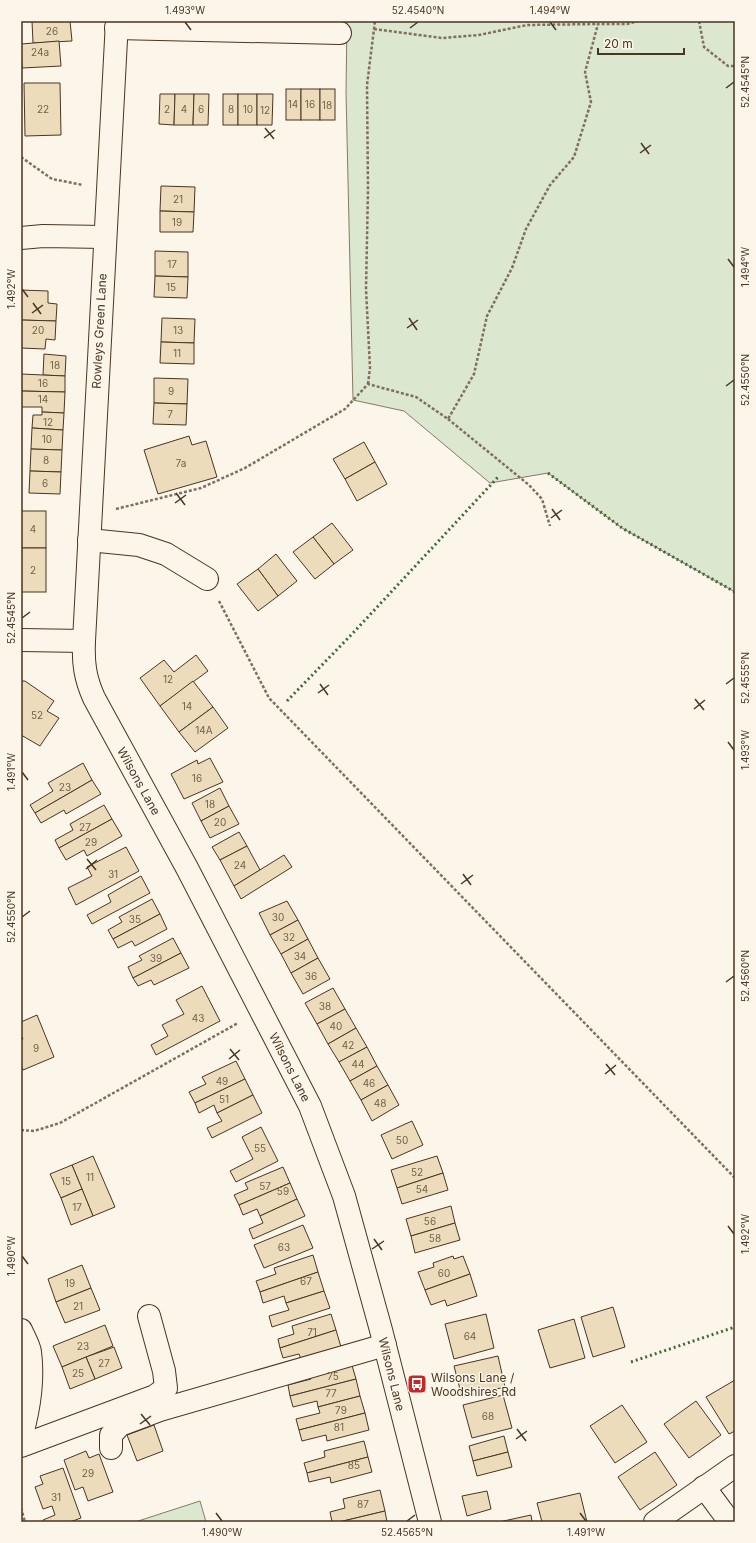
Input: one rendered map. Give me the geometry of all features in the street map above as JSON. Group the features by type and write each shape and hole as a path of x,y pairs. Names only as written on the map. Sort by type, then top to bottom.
{"street":[{"path":"116,25 274,26 340,33"},
{"name":"Rowleys Green Lane","path":"84,641 116,25"},
{"path":"21,238 43,236 104,237"},
{"path":"89,540 139,545 166,554 208,579"},
{"path":"21,640 84,641"},
{"name":"Wilsons Lane","path":"84,641 84,672 94,698 186,868 310,1106 344,1196 430,1522"},
{"path":"21,1446 155,1396 166,1388 164,1371 149,1316"},
{"path":"21,1330 30,1351 21,1438"},
{"path":"111,1448 111,1435 120,1425 167,1408 384,1345"},
{"path":"655,1522 735,1466"},
{"path":"704,1487 730,1522"}],"path":[{"path":"90,510 110,510 135,506 207,486 245,468 345,409 368,384 370,368 366,289 368,189 367,85 374,21"},
{"path":"374,29 442,38 479,35 527,26 627,24 638,21"},
{"path":"699,21 704,47 728,66 735,66"},
{"path":"448,419 474,374 487,316 512,268 526,229 550,185 574,157 591,102 585,72 598,24"},
{"path":"21,157 52,179 107,189"},
{"path":"368,384 416,397 448,419 529,485 542,499 550,526"},
{"path":"208,579 269,698 735,1178"},
{"path":"21,1130 34,1132 60,1123 234,1025 261,1012"},
{"path":"21,1508 25,1522"}],"green space":[{"path":"347,21 735,21 735,592 622,528 548,473 490,483 404,411 353,400 346,92"},
{"path":"200,1501 206,1522 135,1522"}],"building":[{"path":"32,21 70,21 72,41 33,43"},
{"path":"59,41 61,66 22,68 21,44"},
{"path":"24,83 60,83 61,135 25,136"},
{"path":"286,89 301,89 301,120 286,120"},
{"path":"301,89 320,89 320,120 301,120"},
{"path":"320,89 335,89 335,120 320,120"},
{"path":"160,94 175,94 174,125 159,124"},
{"path":"175,94 194,94 193,125 174,125"},
{"path":"194,94 209,94 208,125 193,125"},
{"path":"223,94 238,94 238,125 223,125"},
{"path":"238,94 257,94 257,125 238,125"},
{"path":"257,94 273,94 272,125 257,125"},
{"path":"161,186 195,187 194,212 160,211"},
{"path":"160,211 194,212 193,232 160,232"},
{"path":"155,251 188,252 188,277 155,276"},
{"path":"155,276 188,277 187,298 154,297"},
{"path":"21,290 48,291 48,303 57,304 56,321 21,320"},
{"path":"162,318 195,319 194,343 161,342"},
{"path":"21,320 56,321 55,340 46,339 45,349 21,348"},
{"path":"161,342 194,343 194,364 160,363"},
{"path":"44,354 66,356 65,376 43,375"},
{"path":"21,374 65,376 65,392 21,391"},
{"path":"154,378 188,379 187,404 154,403"},
{"path":"21,391 65,392 64,413 42,412 42,407 21,407"},
{"path":"154,403 187,404 186,425 153,424"},
{"path":"42,412 64,413 63,430 32,428 33,415 42,415"},
{"path":"32,428 63,430 62,450 31,449"},
{"path":"189,436 192,445 206,441 217,477 158,494 144,450"},
{"path":"364,442 375,462 345,479 333,459"},
{"path":"31,449 62,450 61,472 30,471"},
{"path":"375,462 387,484 357,501 345,479"},
{"path":"30,471 61,472 60,494 29,493"},
{"path":"21,511 46,511 46,548 21,548"},
{"path":"332,523 353,550 334,564 313,537"},
{"path":"313,537 334,564 315,579 293,552"},
{"path":"21,548 46,548 46,592 21,592"},
{"path":"276,554 297,581 278,596 258,569"},
{"path":"258,569 278,596 258,611 237,584"},
{"path":"196,655 208,671 160,706 140,678 164,660 174,672"},
{"path":"21,681 25,681 54,701 47,711 59,718 40,746 21,735"},
{"path":"193,681 213,707 179,732 160,706"},
{"path":"213,707 228,728 195,752 179,732"},
{"path":"210,758 223,782 184,799 171,774 197,760 198,764"},
{"path":"83,763 92,780 35,813 30,805 53,791 48,783"},
{"path":"92,780 101,794 66,814 64,810 41,823 35,813"},
{"path":"220,788 229,806 201,821 192,803"},
{"path":"104,805 112,819 59,848 55,840 73,830 70,824"},
{"path":"229,806 239,824 210,838 201,821"},
{"path":"112,819 122,836 87,856 84,850 66,860 59,848"},
{"path":"239,832 247,846 220,860 212,847"},
{"path":"247,846 260,870 234,886 220,860"},
{"path":"126,847 139,871 76,905 68,888 92,876 87,867"},
{"path":"284,855 292,867 241,899 234,886"},
{"path":"141,876 150,893 92,924 87,915 111,902 108,895"},
{"path":"152,899 160,914 113,939 108,930 122,922 119,917"},
{"path":"287,901 298,920 270,935 259,913"},
{"path":"160,914 167,929 135,946 132,941 118,948 113,939"},
{"path":"298,920 308,939 281,954 270,935"},
{"path":"173,938 181,953 133,978 128,967 142,960 139,956"},
{"path":"308,939 318,958 291,973 281,954"},
{"path":"181,953 189,968 154,985 151,980 138,986 133,978"},
{"path":"318,958 330,979 303,994 291,973"},
{"path":"202,986 220,1021 156,1055 151,1045 168,1036 162,1025 184,1014 176,1000"},
{"path":"333,988 345,1009 317,1024 305,1003"},
{"path":"345,1009 356,1028 328,1044 317,1024"},
{"path":"37,1015 54,1057 23,1070 21,1065 21,1040 23,1039 21,1035 21,1022"},
{"path":"356,1028 367,1047 339,1062 328,1044"},
{"path":"367,1047 377,1066 350,1081 339,1062"},
{"path":"236,1061 245,1079 195,1103 189,1092 206,1084 202,1077"},
{"path":"377,1066 388,1085 361,1100 350,1081"},
{"path":"245,1079 253,1095 217,1113 214,1105 199,1113 195,1103"},
{"path":"388,1085 399,1105 372,1121 361,1100"},
{"path":"253,1095 262,1113 212,1138 207,1128 222,1121 217,1113"},
{"path":"412,1121 423,1145 392,1159 381,1135"},
{"path":"261,1127 278,1161 236,1182 230,1171 253,1159 242,1137"},
{"path":"93,1156 115,1207 93,1216 72,1165"},
{"path":"437,1156 443,1173 397,1188 391,1170"},
{"path":"72,1165 82,1189 61,1198 50,1174"},
{"path":"283,1167 290,1183 239,1205 234,1195 248,1189 245,1183"},
{"path":"443,1173 448,1190 402,1204 397,1188"},
{"path":"290,1183 297,1199 260,1216 257,1209 243,1215 239,1205"},
{"path":"82,1189 93,1216 71,1225 61,1198"},
{"path":"297,1199 305,1216 253,1239 249,1229 263,1223 260,1216"},
{"path":"451,1206 455,1223 411,1236 406,1219"},
{"path":"455,1223 460,1240 415,1253 411,1236"},
{"path":"303,1225 313,1248 264,1268 254,1245"},
{"path":"313,1255 318,1272 260,1292 256,1281 276,1274 274,1268"},
{"path":"453,1256 454,1259 463,1256 470,1274 425,1290 418,1272 434,1267 433,1263"},
{"path":"82,1265 91,1288 56,1302 48,1279"},
{"path":"318,1272 324,1291 286,1303 284,1296 263,1303 260,1292"},
{"path":"470,1274 477,1296 447,1306 445,1300 431,1305 425,1290"},
{"path":"91,1288 100,1310 65,1323 56,1302"},
{"path":"324,1291 330,1308 272,1327 269,1316 289,1310 286,1303"},
{"path":"613,1307 625,1347 593,1357 581,1317"},
{"path":"331,1314 336,1330 280,1348 278,1339 294,1334 292,1326"},
{"path":"486,1314 494,1348 454,1359 445,1324"},
{"path":"574,1319 585,1358 550,1368 538,1330"},
{"path":"105,1325 113,1346 62,1367 53,1346"},
{"path":"336,1330 341,1347 301,1359 299,1354 283,1358 280,1348"},
{"path":"114,1347 122,1368 95,1379 86,1357"},
{"path":"498,1356 505,1387 462,1397 454,1366"},
{"path":"86,1357 95,1379 70,1389 62,1367"},
{"path":"351,1362 356,1379 290,1396 288,1385 311,1379 309,1373"},
{"path":"356,1379 360,1396 318,1407 317,1401 293,1407 290,1396"},
{"path":"735,1380 735,1431 729,1434 706,1397"},
{"path":"503,1395 512,1428 472,1438 463,1405"},
{"path":"360,1396 365,1413 299,1430 296,1419 320,1413 318,1407"},
{"path":"696,1401 721,1435 689,1458 664,1424"},
{"path":"622,1405 647,1442 615,1463 590,1426"},
{"path":"365,1413 369,1430 327,1441 326,1435 302,1441 299,1430"},
{"path":"154,1425 163,1451 137,1461 127,1435"},
{"path":"504,1436 508,1452 473,1461 469,1446"},
{"path":"364,1441 368,1457 307,1473 304,1463 325,1457 324,1451"},
{"path":"86,1451 89,1458 99,1454 113,1492 88,1501 83,1487 75,1490 64,1460"},
{"path":"508,1452 512,1467 477,1476 473,1461"},
{"path":"655,1452 677,1485 640,1510 618,1477"},
{"path":"368,1457 372,1472 331,1483 330,1477 309,1482 307,1473"},
{"path":"63,1468 81,1518 70,1522 44,1522 43,1520 55,1515 52,1506 43,1509 35,1487 43,1484 40,1476"},
{"path":"380,1490 385,1511 339,1522 332,1522 330,1512 345,1508 343,1499"},
{"path":"487,1491 491,1509 467,1516 462,1496"},
{"path":"580,1493 587,1522 542,1522 537,1503"},
{"path":"385,1511 387,1522 339,1522"},
{"path":"531,1515 532,1522 499,1522"}],"hedge":[{"path":"548,473 622,528 735,592"},
{"path":"287,701 353,633 499,476"},
{"path":"631,1362 735,1327"}],"place":[{"name":"Wilsons Lane / Woodshires Rd","path":"417,1384"}]}
